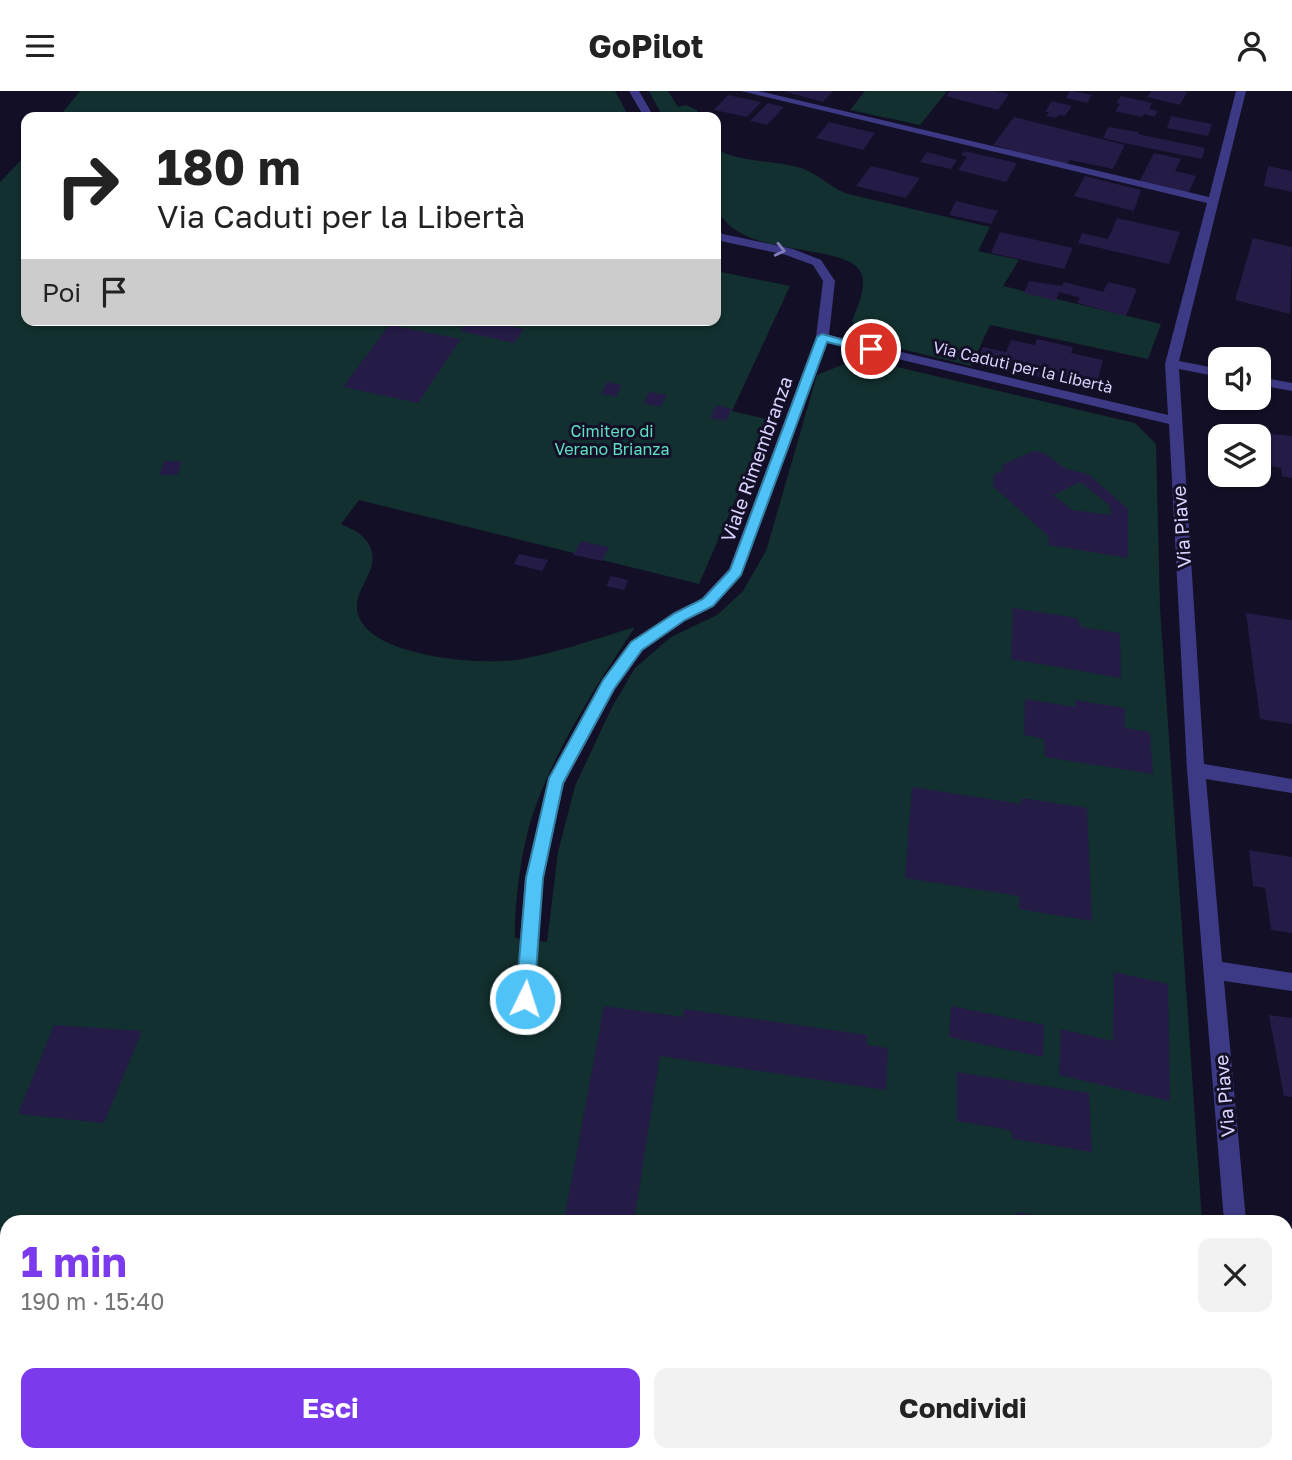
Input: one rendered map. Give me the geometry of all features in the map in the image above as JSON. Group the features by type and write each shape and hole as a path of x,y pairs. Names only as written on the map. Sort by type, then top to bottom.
{"street":[{"path":"634,91 646,112"},
{"path":"746,91 1213,201"},
{"name":"Via Piave","path":"1234,1215 1196,770 1172,364 1241,91"},
{"name":"Viale Rimembranza","path":"525,999 534,878 555,783 609,684 637,646 680,616 708,603 736,572 822,337 829,281 817,263 789,252 721,238"},
{"name":"Via Caduti per la Libertà","path":"822,337 1174,421"},
{"path":"1172,364 1208,371"},
{"path":"1271,383 1292,387"},
{"path":"1196,770 1292,786"},
{"path":"1213,970 1292,982"}],"green space":[{"path":"80,91 615,91 626,112 63,112"},
{"path":"649,91 668,91 678,107 686,105 698,112 660,112"},
{"path":"865,91 947,91 920,125 850,110"},
{"path":"721,152 804,169 848,194 990,227 978,251 1019,260 1003,286 1161,324 1148,359 990,325 971,366 869,341 852,321 863,286 862,275 854,264 838,257 770,244 747,236 729,225 721,214"},
{"name":"Cimitero di Verano Brianza","path":"21,160 21,326 721,326 721,272 790,286 732,411 770,420 699,584 359,500 341,524 360,534 369,545 372,556 371,566 359,596 359,617 369,631 386,642 408,650 458,660 505,661 550,653 635,627 579,716 543,787 522,857 515,938 547,942 558,852 575,786 612,707 635,668 671,637 717,615 743,591 766,551 817,375 859,358 1135,423 1156,444 1160,607 1202,1215 0,1215 0,182"}],"building":[{"path":"783,91 833,91 823,102"},
{"path":"950,91 996,91 1009,94 998,110 946,96"},
{"path":"1070,91 1092,95 1087,103 1066,98"},
{"path":"1151,91 1187,92 1180,105 1147,97"},
{"path":"728,95 761,102 747,117 714,110"},
{"path":"1121,96 1152,103 1149,109 1158,111 1154,117 1144,114 1142,117 1115,111"},
{"path":"1052,101 1072,106 1065,116 1046,116 1049,112 1045,112"},
{"path":"768,103 784,107 767,125 750,121"},
{"path":"1171,116 1212,124 1208,136 1167,128"},
{"path":"1014,117 1125,145 1113,169 1070,160 1066,166 1006,152 1008,149 993,145"},
{"path":"829,122 875,133 863,150 816,138"},
{"path":"1108,127 1205,148 1202,159 1103,138"},
{"path":"964,151 1017,163 1006,182 958,170 967,157 961,155"},
{"path":"927,152 957,160 951,169 920,162"},
{"path":"1154,153 1181,159 1175,171 1196,176 1188,194 1139,182"},
{"path":"871,166 920,178 906,198 856,186"},
{"path":"1268,166 1292,171 1292,192 1264,186"},
{"path":"1085,176 1141,190 1134,211 1074,196"},
{"path":"956,201 998,211 991,224 949,215"},
{"path":"1117,218 1180,232 1169,264 1078,243 1082,233 1108,239"},
{"path":"1000,232 1073,248 1064,269 991,253"},
{"path":"1253,238 1292,247 1290,314 1235,300"},
{"path":"1029,281 1062,286 1064,282 1103,292 1108,282 1137,289 1126,316 1077,303 1080,298 1059,292 1056,301 1024,293"},
{"path":"388,326 461,339 418,403 343,387"},
{"path":"464,326 510,326 524,329 514,343 460,331"},
{"path":"1037,339 1073,347 1071,353 1103,360 1095,390 978,359 983,347 1006,352 1011,340 1035,345"},
{"path":"607,382 622,385 616,397 601,394"},
{"path":"649,392 667,395 660,407 643,403"},
{"path":"716,405 732,409 726,421 710,418"},
{"path":"1271,434 1292,436 1292,478 1282,476 1281,468 1271,466"},
{"path":"1033,451 1044,453 1066,469 1088,474 1128,509 1128,558 1048,545 1049,537 993,486 994,475 1003,470 1002,465","holes":["1081,482 1110,506 1111,515 1072,510 1053,495"]},
{"path":"164,461 182,461 178,475 160,475"},
{"path":"581,541 609,547 602,561 573,555"},
{"path":"519,554 548,560 542,571 514,564"},
{"path":"611,576 628,580 624,590 606,586"},
{"path":"1013,608 1077,618 1081,627 1120,633 1121,678 1011,659"},
{"path":"1246,613 1292,620 1292,724 1260,719"},
{"path":"1025,699 1075,707 1075,700 1125,708 1125,728 1150,732 1153,774 1045,757 1044,739 1024,735"},
{"path":"912,787 1021,804 1022,798 1087,808 1092,921 1019,909 1019,896 905,878"},
{"path":"1249,850 1292,857 1292,933 1271,930 1265,888 1253,886"},
{"path":"1114,972 1168,984 1170,1101 1059,1075 1061,1029 1113,1041"},
{"path":"604,1006 683,1017 684,1009 867,1035 867,1045 888,1048 886,1090 660,1056 635,1215 565,1215"},
{"path":"951,1006 1044,1025 1043,1057 949,1037"},
{"path":"1269,1015 1292,1018 1292,1097 1284,1096"},
{"path":"54,1025 142,1031 104,1123 18,1114"},
{"path":"957,1072 1089,1093 1092,1152 1013,1139 1010,1130 957,1121"}],"route":[{"path":"525,999 534,878 555,783 609,684 637,646 680,616 708,603 736,572 822,337 871,349"}]}
